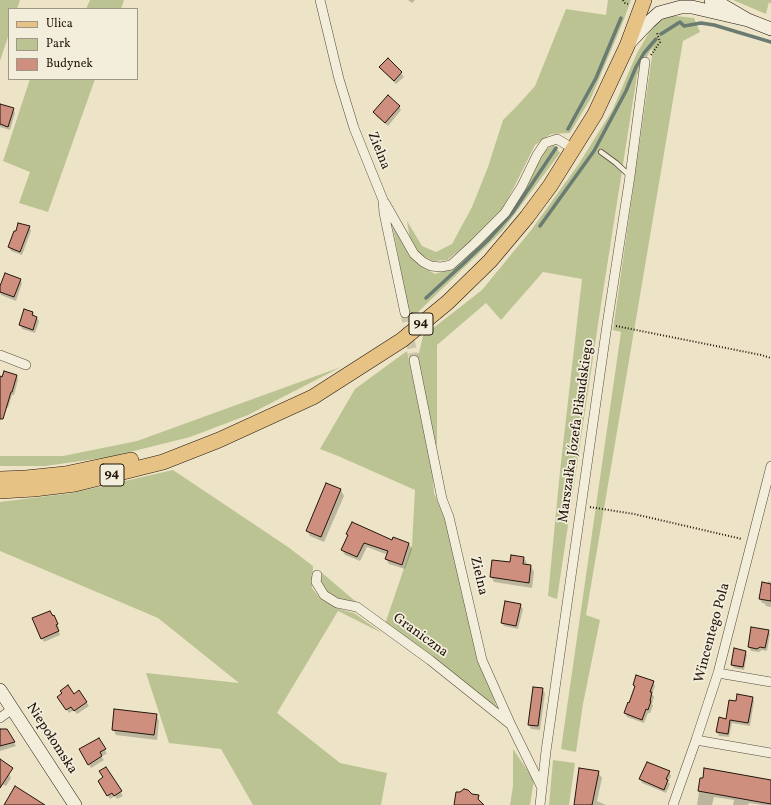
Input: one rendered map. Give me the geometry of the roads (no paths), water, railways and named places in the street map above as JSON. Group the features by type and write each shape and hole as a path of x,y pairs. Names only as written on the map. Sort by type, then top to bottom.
{"main road":[{"name":"94","path":"0,491 75,484 163,462 220,440 313,397 402,340 448,302 490,260 527,217 550,186 595,114 627,46 644,0"},
{"path":"712,0 748,20 771,29"},
{"path":"627,46 654,17 660,13 681,7 692,7 748,20"},
{"name":"94","path":"0,479 65,474 220,440"},
{"name":"Niepołomska","path":"0,690 75,805"}],"street":[{"name":"Zielna","path":"320,0 339,80 354,128 383,200 384,213 405,313"},
{"name":"Marszałka Józefa Piłsudskiego","path":"540,805 546,751 607,325 630,176 645,62"},
{"path":"383,200 414,254 423,262 431,266 441,267 451,265 505,213 522,186 537,155 545,143 557,139 574,149"},
{"path":"0,354 26,365"},
{"name":"Zielna","path":"414,360 442,499 449,516 482,660 542,790"},
{"name":"Wincentego Pola","path":"673,805 718,673 751,541 768,490 771,466"},
{"name":"Graniczna","path":"318,575 316,582 324,595 336,603 357,607 430,660 511,725"},
{"path":"718,673 771,682"},
{"path":"0,718 12,709"},
{"path":"696,740 771,753"}],"lane":[{"path":"601,152 630,176"}],"waterway":[{"path":"568,129 596,78 621,18"},
{"path":"661,34 680,22 684,26 701,23 714,25 771,42"},
{"path":"540,226 594,151 626,91 636,67 644,53 656,39"},
{"path":"426,298 488,240 513,212 556,148"}],"tunnel":[{"path":"405,313 414,360"}]}
